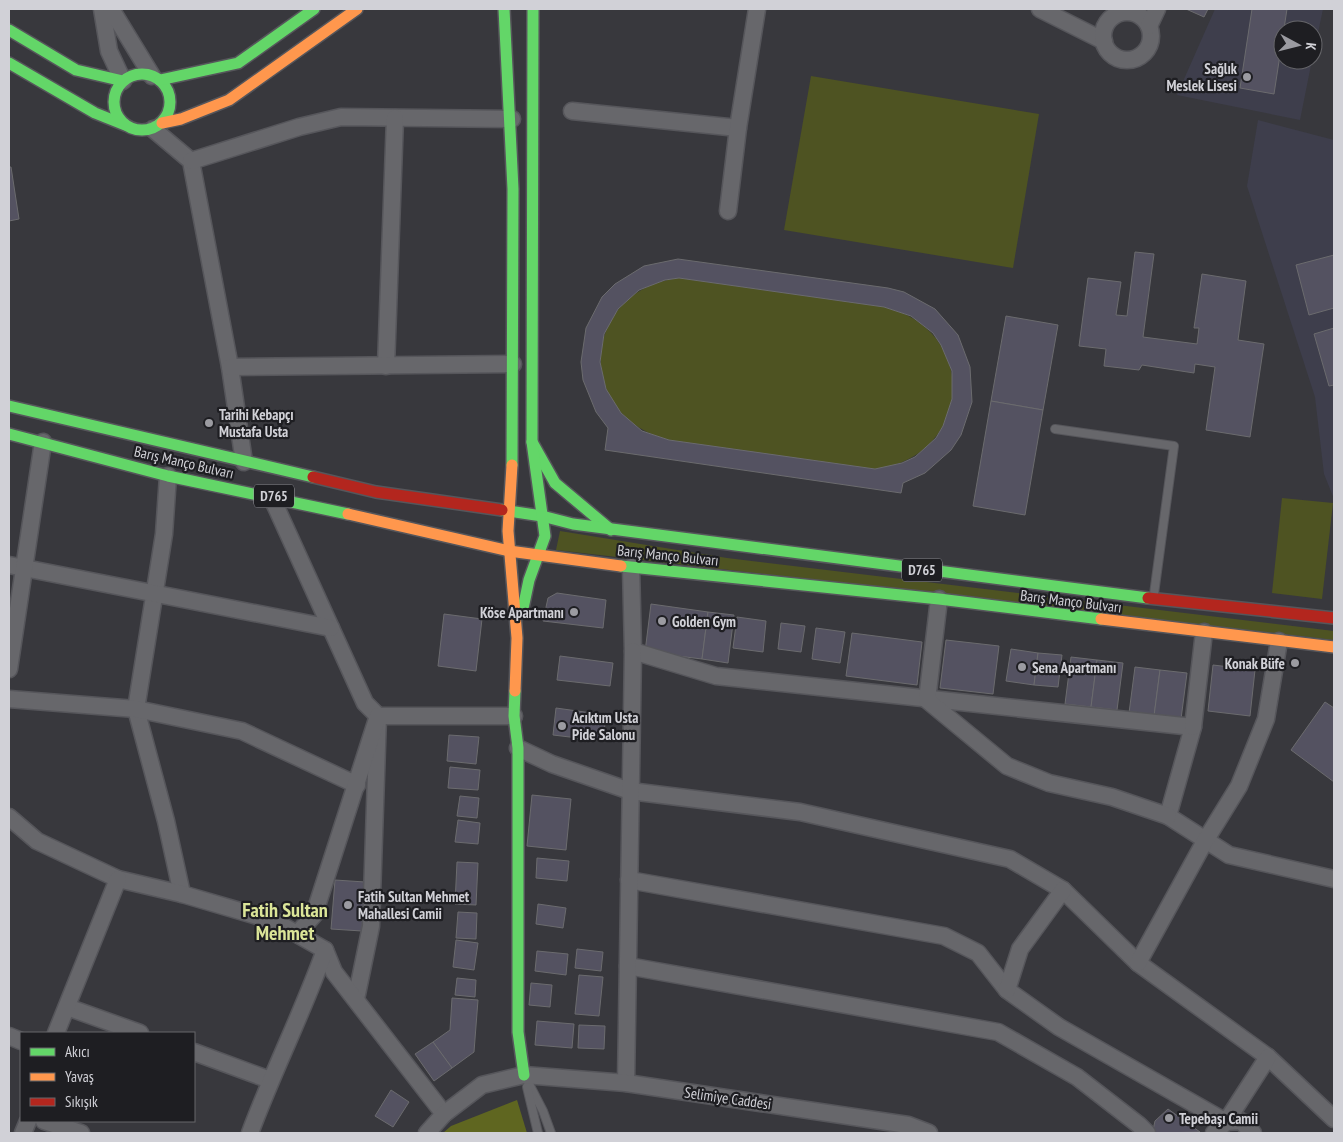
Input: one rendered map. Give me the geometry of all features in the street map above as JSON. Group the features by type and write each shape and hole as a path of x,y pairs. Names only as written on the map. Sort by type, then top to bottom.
{"main road":[{"path":"125,125 114,108 117,89 123,81 132,76 142,74 156,78 238,62 266,45 314,9"},
{"path":"9,63 94,113 144,131 229,100 357,9"},
{"path":"504,9 512,119 514,184 511,512 508,532 517,638 514,716 518,748 518,1032 524,1075"},
{"path":"517,638 529,580 540,555 545,536 532,442 533,9"},
{"path":"9,30 67,67 88,75 123,81"},
{"path":"156,78 167,89 170,101 168,113 157,126"},
{"name":"Barış Manço Bulvarı","path":"9,406 376,492 542,516 610,530 1154,599 1334,618"},
{"name":"Barış Manço Bulvarı","path":"9,434 168,476 271,496 510,550 540,555 1334,647"},
{"path":"532,442 555,483 610,530"}],"street":[{"path":"102,9 109,51 123,81"},
{"path":"111,9 156,78"},
{"path":"728,211 738,128 757,9"},
{"path":"1040,9 1104,40"},
{"path":"1149,26 1157,9"},
{"path":"1109,12 1135,13 1143,18 1149,26 1151,36 1149,45 1143,53 1135,58 1125,60 1115,56 1108,50 1104,40 1104,31 1108,22 1109,12"},
{"path":"572,111 738,128"},
{"path":"191,161 299,127 341,117 512,119"},
{"path":"386,366 395,118"},
{"path":"157,126 191,161 230,367 244,462"},
{"path":"230,367 513,364"},
{"path":"9,669 17,566 43,442"},
{"path":"168,476 164,534 136,709 166,820 182,894"},
{"path":"271,496 365,703 378,716 514,716"},
{"path":"17,566 331,628"},
{"path":"626,1083 633,651 631,567"},
{"path":"927,700 939,600"},
{"path":"1168,816 1193,728 1204,632"},
{"path":"1138,963 1205,841 1240,786 1266,719 1279,641"},
{"path":"633,651 716,676 1193,728"},
{"path":"9,699 136,709 242,731 357,785"},
{"path":"927,700 1007,766 1049,783 1112,797 1168,816 1229,855 1334,879"},
{"path":"297,934 314,915 378,716"},
{"path":"356,999 372,926 378,716"},
{"path":"518,748 552,764 630,791 800,812 1010,859 1063,890 1138,963 1268,1057 1334,1119"},
{"path":"9,816 37,841 118,879 182,894 274,921 325,950 334,972 444,1114"},
{"path":"56,1032 118,879"},
{"path":"628,880 944,936 978,953 1007,990 1059,1027 1226,1122 1240,1120 1253,1133"},
{"path":"1007,990 1020,949 1063,890"},
{"path":"250,1133 270,1080 312,988 325,950"},
{"path":"628,966 998,1032 1076,1077 1147,1133"},
{"path":"67,1007 137,1032"},
{"path":"195,1052 270,1080"},
{"path":"1214,1133 1226,1122 1268,1057"},
{"name":"Selimiye Caddesi","path":"427,1133 444,1114 482,1085 524,1075 626,1083 908,1125 929,1133"},
{"path":"47,1122 81,1133"}],"lane":[{"path":"1055,429 1174,446 1154,599"},
{"path":"524,1075 538,1133"},
{"path":"524,1075 543,1111 551,1133"}],"shaded area":[{"name":"Sağlık Meslek Lisesi","path":"1215,9 1323,9 1321,20 1273,20 1273,70 1310,70 1300,120 1177,95"},
{"path":"1258,120 1334,140 1334,499 1324,474 1315,397 1247,186"}],"green space":[{"path":"811,76 1039,114 1013,268 784,230"},
{"path":"679,278 884,307 915,320 937,340 950,365 953,392 946,419 931,442 908,460 875,469 669,440 638,427 616,407 604,382 601,355 607,328 622,305 646,287"},
{"path":"1282,498 1333,503 1322,599 1272,593"},
{"path":"560,531 727,558 1334,631 1334,640 556,550"},
{"path":"517,1100 527,1133 443,1133 451,1126"}],"building":[{"path":"1186,9 1208,9 1204,17"},
{"path":"1252,9 1287,9 1285,20 1273,20 1273,70 1278,70 1274,94 1240,88"},
{"path":"9,167 11,167 19,219 9,221"},
{"path":"1135,252 1154,254 1143,337 1197,344 1199,328 1194,328 1202,274 1246,281 1238,340 1264,344 1250,437 1206,430 1215,367 1195,364 1194,373 1142,365 1139,370 1104,366 1106,349 1079,346 1088,278 1121,282 1116,315 1127,316"},
{"path":"1334,255 1334,308 1309,315 1296,265"},
{"path":"678,259 888,288 904,292 935,309 958,335 970,367 972,402 961,435 951,450 925,473 903,483 901,493 605,450 608,428 596,412 583,380 581,362 586,328 602,297 615,284 644,266","holes":["679,278 884,307 911,316 933,333 941,345 952,371 952,399 943,426 936,438 915,457 902,463 875,469 669,440 642,431 621,413 606,389 600,362 604,334 618,309 639,290 665,280"]},
{"path":"1006,316 1058,325 1043,410 991,401"},
{"path":"1334,328 1334,385 1329,386 1314,334"},
{"path":"991,401 1043,410 1025,515 973,506"},
{"name":"Köse Apartmanı","path":"557,593 606,600 603,628 543,621 548,598"},
{"path":"651,604 708,612 702,659 645,652"},
{"path":"708,612 734,615 728,663 702,659"},
{"path":"444,614 482,619 476,671 438,666"},
{"path":"737,617 766,621 763,652 733,648"},
{"path":"781,623 805,626 801,652 778,649"},
{"path":"816,628 845,632 840,663 812,659"},
{"path":"852,633 922,642 917,685 846,676"},
{"path":"946,640 999,646 993,694 940,688"},
{"name":"Sena Apartmanı","path":"1011,649 1038,653 1034,685 1006,681"},
{"path":"1038,653 1062,655 1058,687 1034,685"},
{"path":"560,656 613,663 610,686 557,680"},
{"path":"1071,657 1097,660 1091,707 1065,704"},
{"path":"1097,660 1123,663 1117,710 1091,707"},
{"path":"1213,665 1255,670 1250,716 1208,711"},
{"path":"1135,667 1160,670 1154,716 1129,713"},
{"path":"1160,670 1187,673 1181,719 1154,716"},
{"path":"1325,702 1334,708 1334,782 1291,750"},
{"path":"556,708 606,715 603,741 553,735"},
{"path":"449,735 479,737 476,764 447,761"},
{"path":"450,767 480,770 478,790 448,788"},
{"path":"532,795 571,799 566,850 527,846"},
{"path":"460,796 479,798 477,818 457,816"},
{"path":"458,820 480,823 478,844 455,842"},
{"path":"537,858 569,861 567,881 536,878"},
{"path":"457,862 478,863 476,905 455,904"},
{"name":"Fatih Sultan Mehmet Mahallesi Camii","path":"335,880 365,882 362,931 331,929"},
{"path":"538,904 566,908 563,928 536,924"},
{"path":"458,912 477,913 476,939 456,938"},
{"path":"456,940 478,943 474,970 453,967"},
{"path":"577,949 603,952 601,971 575,968"},
{"path":"537,951 568,954 566,975 535,971"},
{"path":"579,975 603,977 599,1016 575,1014"},
{"path":"457,978 476,980 475,997 455,995"},
{"path":"531,983 552,985 550,1007 529,1005"},
{"path":"452,998 478,1000 474,1052 452,1068 433,1042 450,1030"},
{"path":"537,1021 574,1024 572,1048 535,1045"},
{"path":"579,1025 605,1026 604,1049 578,1048"},
{"path":"433,1042 452,1068 434,1081 415,1054"},
{"path":"391,1090 409,1102 393,1127 375,1116"},
{"name":"Tepebaşı Camii","path":"1168,1109 1200,1132 1157,1133 1153,1130 1155,1121"}],"traffic: fast":[{"path":"160,80 238,63 314,9"},
{"path":"504,9 513,189 512,465"},
{"path":"522,613 529,580 545,536 532,442 533,9"},
{"path":"9,30 76,70 123,81"},
{"path":"9,63 95,113 125,125"},
{"path":"137,74 147,74 162,82 168,91 170,102 168,113 162,122 147,130 137,130 126,125 119,118 114,107 114,97 119,86 126,79 137,74"},
{"path":"9,406 313,477"},
{"path":"9,434 168,476 348,514"},
{"path":"532,442 555,483 611,530"},
{"path":"502,510 542,516 573,524 1148,598"},
{"path":"621,566 939,599 1101,619"},
{"path":"515,691 514,716 518,748 518,1032 524,1075"}],"traffic: slow":[{"path":"162,123 181,119 229,100 357,9"},
{"path":"512,465 508,531 517,638 515,691"},
{"path":"348,514 509,551 621,566"},
{"path":"1101,619 1334,647"}],"traffic: jam":[{"path":"313,477 376,492 502,510"},
{"path":"1148,598 1334,618"}],"place":[{"name":"Sağlık Meslek Lisesi","path":"1247,77"},
{"name":"Tarihi Kebapçı Mustafa Usta","path":"209,423"},
{"name":"Köse Apartmanı","path":"574,612"},
{"name":"Golden Gym","path":"662,621"},
{"name":"Konak Büfe","path":"1295,663"},
{"name":"Sena Apartmanı","path":"1022,667"},
{"name":"Acıktım Usta Pide Salonu","path":"562,726"},
{"name":"Fatih Sultan Mehmet Mahallesi Camii","path":"348,905"},
{"name":"Tepebaşı Camii","path":"1169,1118"}],"district":[{"name":"Fatih Sultan Mehmet","path":"285,922"}]}
